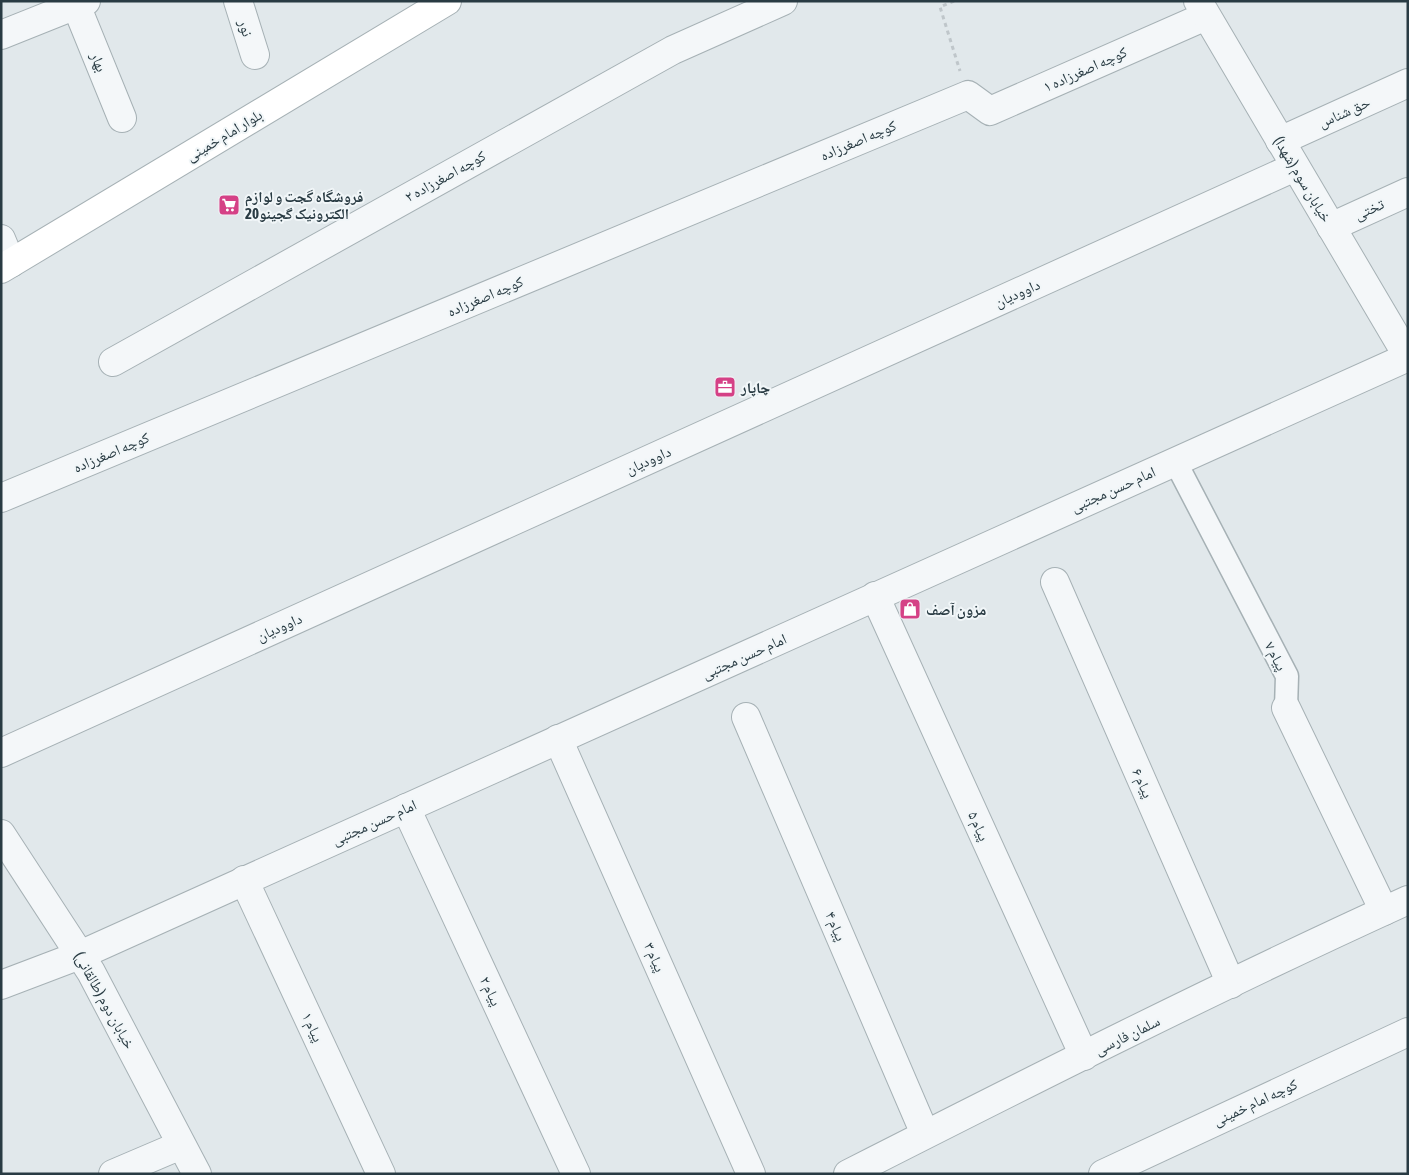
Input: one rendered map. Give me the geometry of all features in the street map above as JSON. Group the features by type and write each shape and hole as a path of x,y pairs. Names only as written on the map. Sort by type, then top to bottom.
{"main road":[{"name":"بلوار امام خمینی","path":"5,257 447,1"}],"street":[{"name":"نور","path":"238,1 255,55"},
{"name":"کوچه اصغرزاده ۲","path":"113,362 673,50 783,1"},
{"path":"1,35 81,3"},
{"name":"بهار","path":"81,3 122,118"},
{"name":"کوچه اصغرزاده ۱","path":"968,94 990,111 1202,9"},
{"name":"خیابان سوم (شهدا)","path":"1202,9 1408,357"},
{"name":"حق شناس","path":"1280,141 1408,83"},
{"name":"کوچه اصغرزاده","path":"1,498 968,94"},
{"name":"داوودیان","path":"1,753 1295,167"},
{"name":"تختی","path":"1331,227 1408,192"},
{"name":"امام حسن مجتبی","path":"1,985 80,955 1408,357"},
{"name":"پیام ۷","path":"1175,461 1287,676 1286,708 1396,906"},
{"name":"پیام ۶","path":"1055,582 1231,984"},
{"name":"پیام ۵","path":"875,596 1084,1056"},
{"name":"پیام ۴","path":"746,717 926,1134"},
{"name":"پیام ۳","path":"558,739 751,1174"},
{"name":"پیام ۲","path":"406,808 576,1174"},
{"name":"خیابان دوم (طالقانی)","path":"1,834 9,859 91,972 196,1174"},
{"name":"پیام ۱","path":"244,880 381,1174"},
{"name":"سلمان فارسی","path":"848,1174 1231,984 1396,906"},
{"name":"کوچه امام خمینی","path":"1102,1174 1408,1032"},
{"path":"113,1174 182,1145"}],"path":[{"path":"954,1 940,7 968,94"}],"place":[{"name":"فروشگاه گجت و لوازم الکترونیک گجینو20","path":"229,205"},
{"name":"چاپار","path":"725,387"},
{"name":"مزون آصف","path":"910,609"}]}
